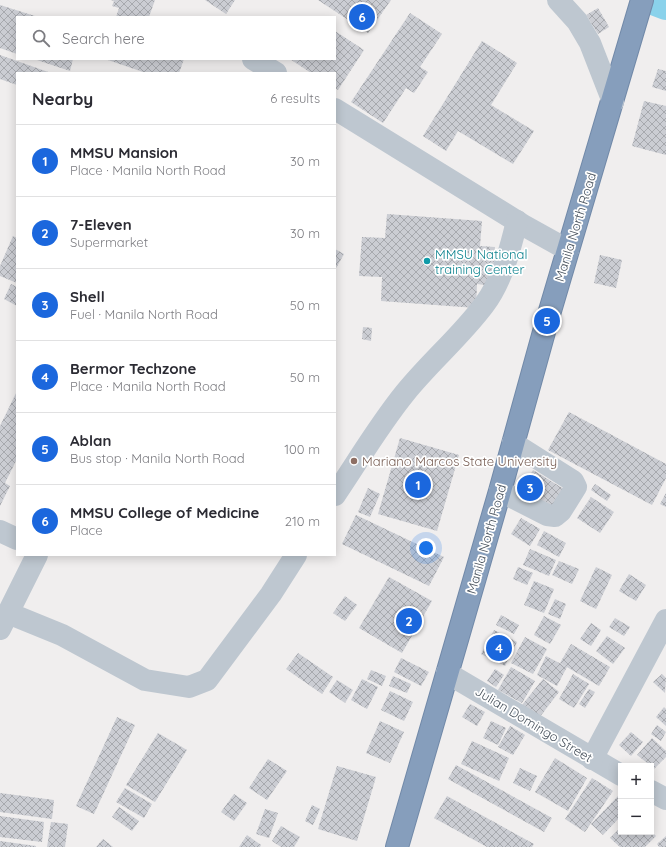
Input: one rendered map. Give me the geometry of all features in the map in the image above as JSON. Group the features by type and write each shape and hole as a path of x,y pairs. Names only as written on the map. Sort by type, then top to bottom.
{"highway":[{"name":"Manila North Road","path":"397,847 568,250 642,0"}],"street":[{"path":"558,0 577,21 590,43 613,102"},
{"path":"336,110 517,221 568,250"},
{"path":"336,493 376,432 406,392 485,304 497,283 510,251 517,221"},
{"path":"500,491 547,515 555,516 561,511 576,487 573,481 513,443"},
{"path":"0,531 16,539"},
{"path":"36,556 4,621 62,635 146,680 189,688 208,680 271,594 295,556"},
{"path":"592,759 666,620"},
{"name":"Julian Domingo Street","path":"447,673 592,759 618,772"},
{"path":"654,793 666,799"}],"building":[{"path":"111,0 155,0 149,16 116,16 119,8 112,6 114,1"},
{"path":"205,0 235,0 226,14"},
{"path":"318,0 391,0 368,33"},
{"path":"0,5 35,16 16,16 16,54 0,48"},
{"path":"598,8 609,27 598,34 586,15"},
{"path":"410,13 442,34 420,67 428,72 414,93 406,88 383,123 351,102"},
{"path":"336,32 364,50 338,90 336,89 336,72 310,72 292,60 336,60"},
{"path":"482,41 517,63 491,105 534,131 513,164 458,131 446,151 423,136"},
{"path":"0,55 48,72 16,72 16,85 0,79"},
{"path":"37,60 73,60 70,71"},
{"path":"108,60 184,60 179,72 143,72"},
{"path":"658,69 666,71 666,91 652,87"},
{"path":"644,101 666,106 666,155 632,146"},
{"name":"MMSU National training Center","path":"387,214 482,221 480,246 495,247 492,286 477,284 476,308 381,301 382,277 359,276 362,237 385,238"},
{"path":"13,236 16,238 16,283 0,276 0,266"},
{"path":"336,250 344,254 336,268"},
{"path":"600,255 622,260 616,288 594,283"},
{"path":"11,284 16,286 16,305 4,299"},
{"path":"363,327 372,328 371,341 362,339"},
{"path":"16,393 16,461 5,483 10,486 0,506 0,426"},
{"path":"569,412 666,464 666,478 652,505 548,450"},
{"path":"400,438 459,455 437,531 378,514"},
{"path":"533,470 564,489 551,511 520,492"},
{"path":"595,484 611,495 607,501 591,490"},
{"path":"368,488 380,494 370,517 358,512"},
{"path":"666,493 666,507 660,504"},
{"path":"591,497 614,512 600,533 577,518"},
{"path":"356,515 444,557 429,586 342,544"},
{"path":"521,518 540,529 530,546 511,534"},
{"path":"544,531 566,543 559,557 537,545"},
{"path":"530,549 556,560 549,576 523,565"},
{"path":"559,561 579,569 572,584 552,575"},
{"path":"518,567 533,573 527,585 513,579"},
{"path":"596,567 612,575 596,609 580,601"},
{"path":"629,574 646,585 636,601 619,591"},
{"path":"389,577 432,601 402,653 359,628"},
{"path":"534,581 554,589 544,613 524,605"},
{"path":"345,596 357,605 345,621 333,613"},
{"path":"555,599 566,604 560,619 548,614"},
{"path":"501,615 519,625 514,634 496,625"},
{"path":"544,616 561,625 550,644 534,635"},
{"path":"615,618 630,627 624,636 609,627"},
{"path":"591,623 601,630 591,646 580,639"},
{"path":"494,630 517,642 505,666 481,654"},
{"path":"607,636 625,648 613,664 596,651"},
{"path":"525,637 547,649 533,674 511,663"},
{"path":"571,644 610,667 599,686 560,663"},
{"path":"298,653 333,677 322,694 286,669"},
{"path":"546,656 567,667 557,686 537,675"},
{"path":"401,658 429,672 421,686 394,672"},
{"path":"511,667 535,681 522,703 498,690"},
{"path":"495,669 504,675 496,687 487,681"},
{"path":"371,670 386,676 382,686 367,679"},
{"path":"573,674 589,684 574,708 559,699"},
{"path":"662,674 666,678 665,693 653,682"},
{"path":"393,676 411,684 407,693 389,686"},
{"path":"362,679 378,687 367,709 351,700"},
{"path":"543,679 559,692 539,718 522,705"},
{"path":"337,680 353,690 345,703 329,692"},
{"path":"589,689 595,692 585,708 579,704"},
{"path":"390,691 413,702 404,721 381,710"},
{"path":"470,704 485,712 477,726 462,717"},
{"path":"664,707 666,709 666,726 656,717"},
{"path":"117,717 135,725 94,814 76,806"},
{"path":"380,721 404,732 390,763 366,753"},
{"path":"491,721 506,728 498,745 483,738"},
{"path":"657,725 666,732 661,741 651,734"},
{"path":"510,726 525,735 513,755 498,747"},
{"path":"631,732 643,742 631,756 619,745"},
{"path":"158,733 187,750 155,802 126,785"},
{"path":"652,738 666,751 666,757 654,769 654,763 647,763 637,755"},
{"path":"472,741 509,758 499,781 461,764"},
{"path":"555,758 587,778 568,811 535,792"},
{"path":"268,759 287,771 267,800 249,788"},
{"path":"456,765 552,818 544,832 448,779"},
{"path":"337,766 376,777 357,841 318,829"},
{"path":"520,768 537,776 530,791 513,783"},
{"path":"592,778 613,791 585,832 565,819"},
{"path":"125,788 152,804 144,818 116,802"},
{"path":"0,793 54,800 52,819 0,812"},
{"path":"234,794 247,803 234,821 221,812"},
{"path":"447,796 534,844 532,847 487,847 434,818"},
{"path":"618,796 618,819 603,835 591,824"},
{"path":"312,805 320,809 313,825 305,821"},
{"path":"119,807 139,821 132,831 112,817"},
{"path":"265,809 278,813 269,838 256,834"},
{"path":"0,816 44,822 42,842 0,837"},
{"path":"51,822 68,824 65,847 47,847"},
{"path":"281,826 300,837 294,847 281,847 272,841"},
{"path":"618,830 618,835 654,834 656,836 645,847 620,847 610,838"},
{"path":"247,835 261,845 260,847 239,847"},
{"path":"666,836 666,847 659,847 657,844"},
{"path":"103,839 113,847 96,847"},
{"path":"0,841 36,846 36,847 0,847"}],"waterway":[{"path":"653,0 666,5"}],"place":[{"name":"MMSU College of Medicine","path":"362,17"},
{"name":"MMSU National training Center","path":"427,261"},
{"name":"Ablan","path":"547,321"},
{"name":"Mariano Marcos State University","path":"354,461"},
{"name":"MMSU Mansion","path":"418,485"},
{"name":"Shell","path":"530,488"},
{"name":"7-Eleven","path":"409,621"},
{"name":"Bermor Techzone","path":"499,648"}]}
